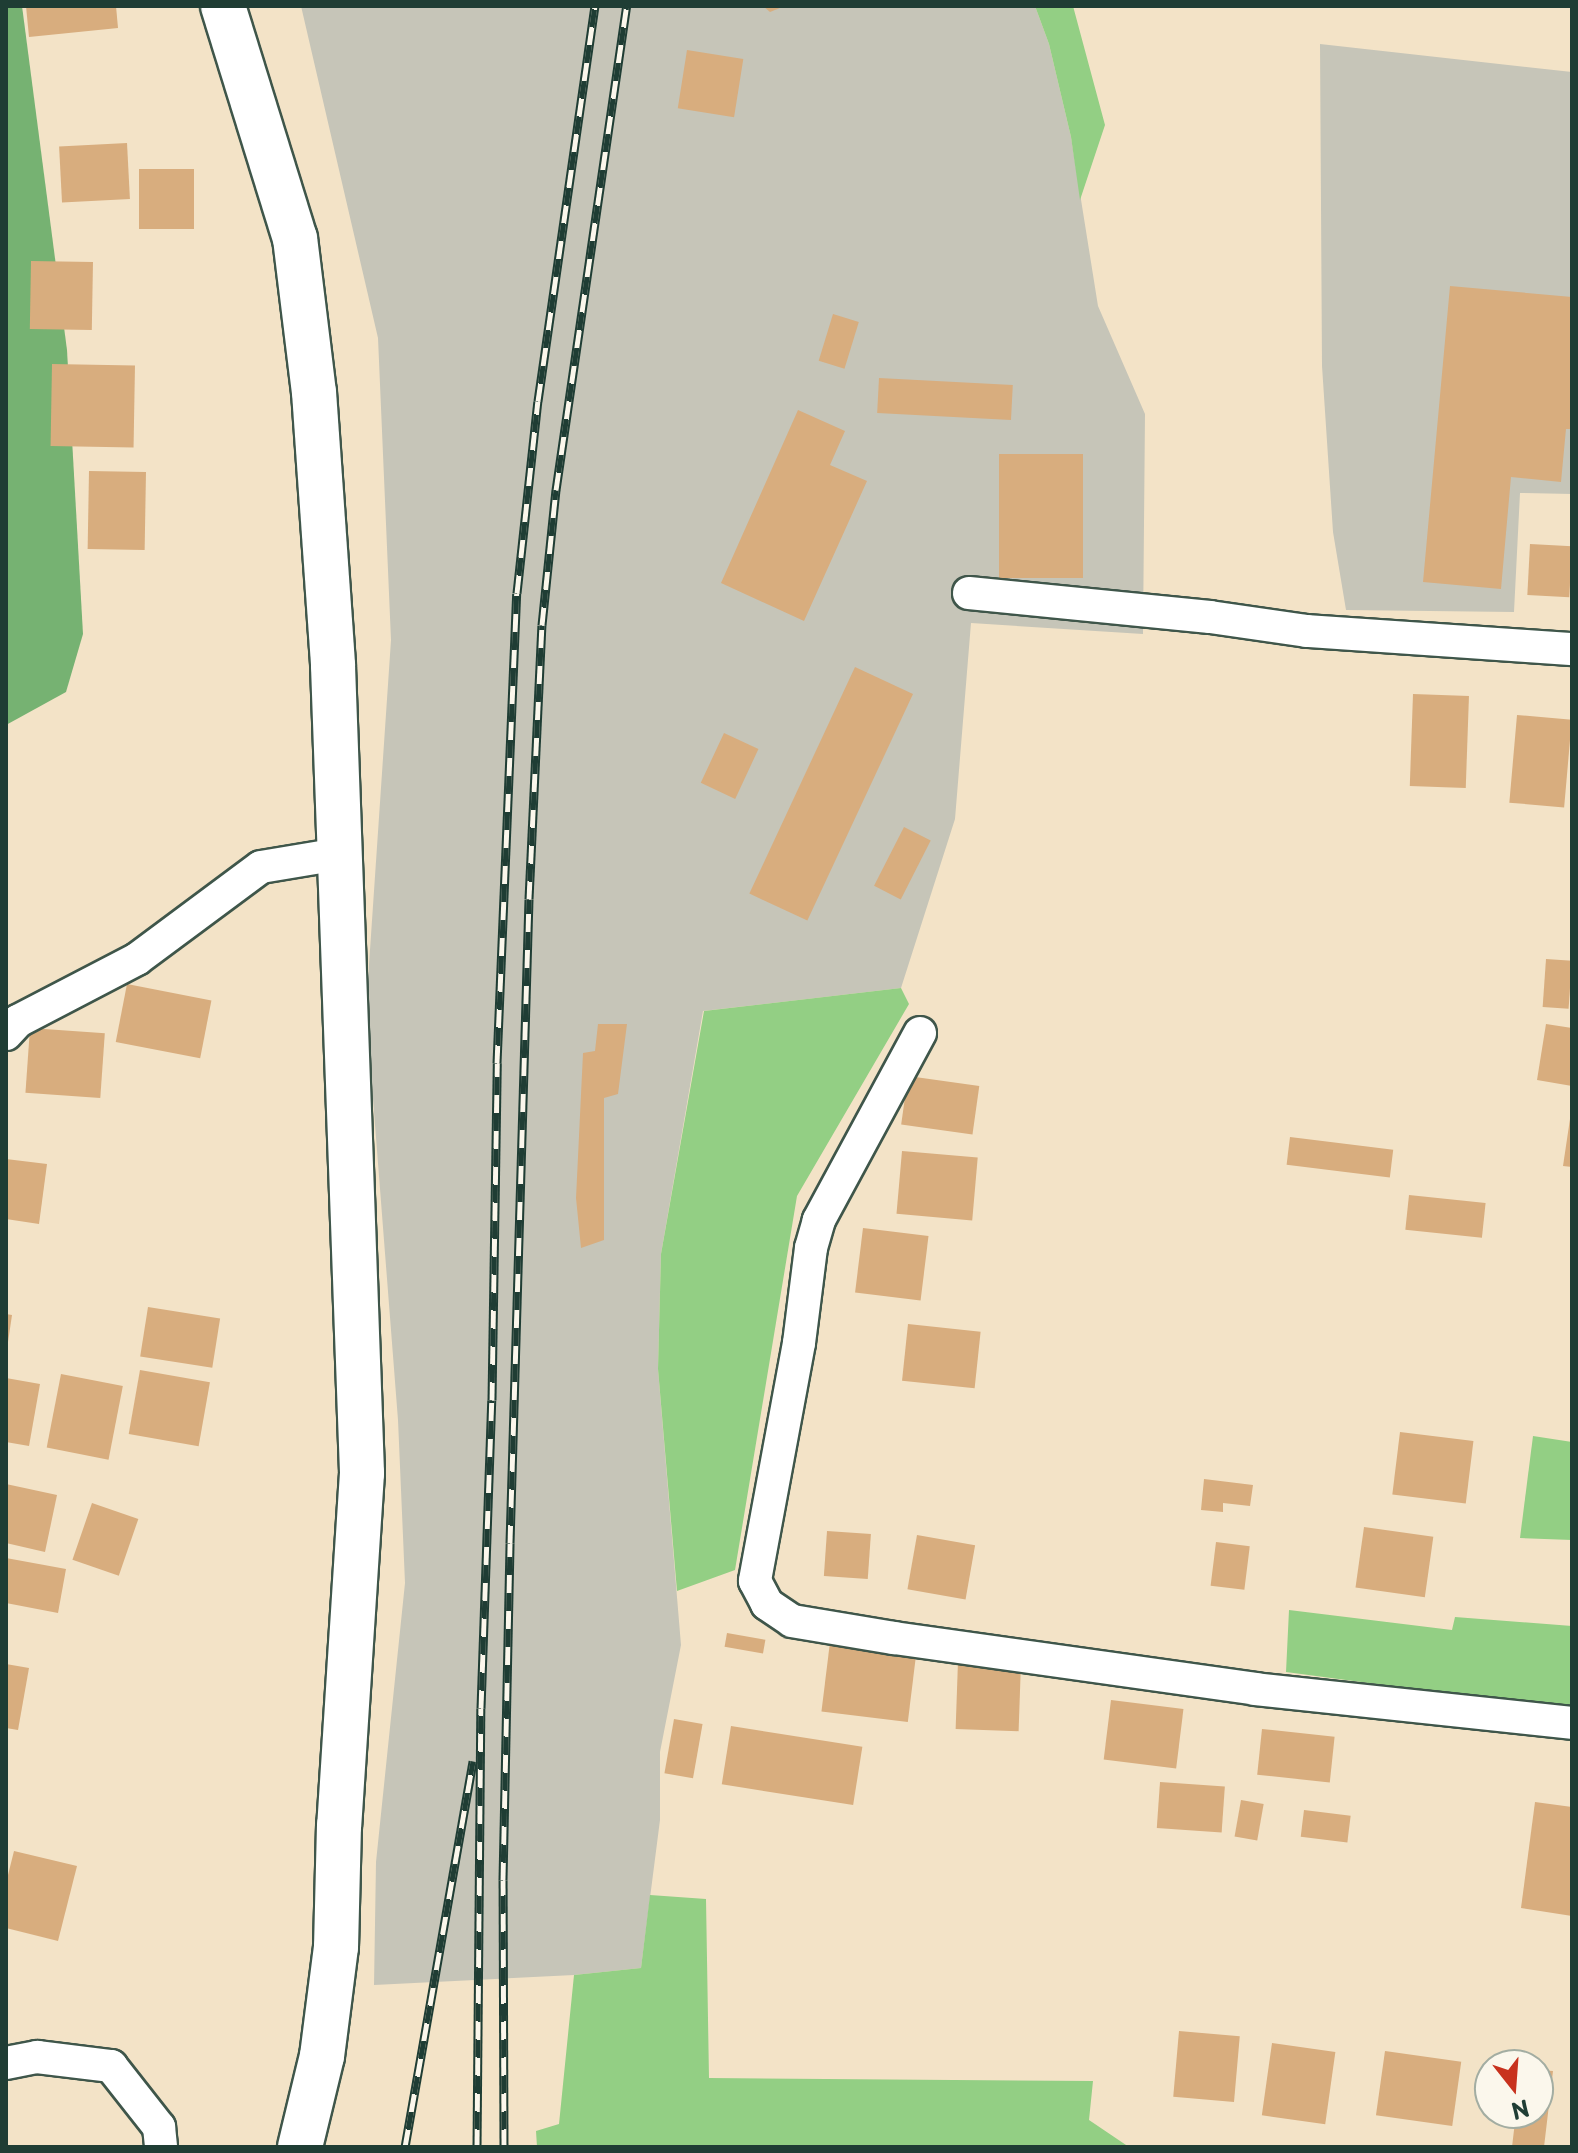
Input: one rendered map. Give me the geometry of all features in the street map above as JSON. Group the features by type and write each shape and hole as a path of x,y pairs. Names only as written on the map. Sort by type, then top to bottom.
{"street":[{"path":"223,6 295,238 314,392 333,666 362,1473 339,1825 336,1947 322,2056 300,2147"},
{"path":"969,593 1210,617 1307,631 1572,649"},
{"path":"6,1034 18,1021 137,959 261,867 339,854"},
{"path":"920,1033 833,1193 811,1248 799,1343 755,1581 767,1604 792,1621 894,1638 1255,1689 1572,1723"},
{"path":"6,2063 37,2057 111,2066 159,2127 161,2147"}],"shaded area":[{"path":"301,6 1035,6 1049,44 1071,137 1098,306 1145,414 1143,634 971,623 955,819 901,988 703,1011 661,1254 658,1369 681,1645 660,1752 660,1820 641,1968 574,1975 374,1985 376,1862 405,1583 398,1420 366,1009 391,640 378,338"},
{"path":"1320,44 1572,72 1572,494 1520,493 1514,612 1346,610 1333,532 1322,366"}],"green space":[{"path":"6,6 22,6 67,350 83,634 66,692 6,725"},
{"path":"1035,6 1073,6 1105,125 1080,200 1071,137 1049,44"},
{"path":"901,988 909,1004 797,1196 735,1570 677,1591 658,1369 661,1254 704,1011"},
{"path":"1533,1436 1572,1442 1572,1540 1520,1538"},
{"path":"1289,1610 1452,1630 1455,1617 1572,1626 1572,1710 1286,1672"},
{"path":"650,1895 706,1899 709,2078 1093,2081 1089,2120 1129,2147 537,2147 536,2131 559,2124 574,1975 641,1968"}],"building":[{"path":"26,6 116,6 118,28 29,37"},
{"path":"763,6 785,6 770,12"},
{"path":"687,50 743,59 734,117 678,108"},
{"path":"127,143 130,199 62,202 59,147"},
{"path":"139,169 194,169 194,229 139,229"},
{"path":"31,261 93,262 92,330 30,329"},
{"path":"1450,286 1572,297 1572,429 1566,429 1561,482 1511,477 1501,589 1423,582"},
{"path":"833,314 859,322 844,369 819,361"},
{"path":"52,364 135,365 134,447 51,446"},
{"path":"879,378 1013,385 1011,420 877,413"},
{"path":"798,410 845,431 830,465 867,481 804,621 721,583"},
{"path":"999,454 1083,454 1083,578 999,578"},
{"path":"89,471 146,472 145,550 88,549"},
{"path":"1530,544 1572,546 1569,597 1527,595"},
{"path":"855,667 913,694 807,921 749,894"},
{"path":"1413,694 1469,696 1466,788 1410,786"},
{"path":"1517,715 1572,720 1564,807 1509,803"},
{"path":"724,733 758,749 735,799 701,783"},
{"path":"904,827 931,841 901,899 874,886"},
{"path":"1546,959 1572,961 1569,1009 1543,1007"},
{"path":"127,984 211,1000 200,1058 116,1042"},
{"path":"598,1024 627,1024 618,1094 604,1098 604,1240 581,1248 576,1198 583,1053 595,1051"},
{"path":"1546,1024 1572,1028 1572,1086 1537,1080"},
{"path":"30,1028 105,1033 100,1098 25,1093"},
{"path":"908,1076 979,1086 972,1135 901,1125"},
{"path":"1572,1119 1572,1167 1563,1166"},
{"path":"1290,1137 1393,1150 1390,1177 1287,1165"},
{"path":"902,1151 978,1158 972,1220 897,1214"},
{"path":"6,1159 47,1164 39,1224 6,1219"},
{"path":"1409,1195 1486,1203 1482,1238 1405,1230"},
{"path":"863,1228 929,1236 921,1301 855,1293"},
{"path":"148,1307 220,1318 212,1368 140,1356"},
{"path":"6,1314 12,1315 8,1342 6,1342"},
{"path":"908,1324 981,1332 975,1388 902,1381"},
{"path":"140,1370 210,1382 199,1446 129,1434"},
{"path":"61,1374 123,1386 109,1460 47,1448"},
{"path":"6,1378 40,1384 29,1446 6,1442"},
{"path":"1400,1432 1473,1441 1466,1504 1392,1495"},
{"path":"1204,1479 1253,1485 1250,1506 1223,1503 1223,1512 1201,1510"},
{"path":"6,1484 57,1495 45,1552 6,1543"},
{"path":"92,1503 138,1519 119,1576 72,1560"},
{"path":"1364,1527 1433,1537 1425,1597 1356,1587"},
{"path":"827,1531 871,1534 868,1579 824,1576"},
{"path":"917,1535 975,1545 966,1599 907,1589"},
{"path":"1216,1542 1250,1546 1244,1590 1211,1586"},
{"path":"6,1558 66,1569 58,1613 6,1603"},
{"path":"727,1633 765,1640 763,1654 725,1647"},
{"path":"830,1642 916,1653 908,1722 821,1711"},
{"path":"958,1661 1021,1663 1019,1731 956,1729"},
{"path":"6,1664 29,1668 18,1730 6,1728"},
{"path":"1111,1700 1183,1709 1176,1768 1104,1760"},
{"path":"674,1719 703,1724 693,1778 664,1773"},
{"path":"731,1726 862,1747 853,1805 722,1784"},
{"path":"1262,1729 1335,1737 1330,1782 1257,1775"},
{"path":"1160,1782 1225,1787 1222,1832 1157,1828"},
{"path":"1241,1800 1264,1804 1257,1840 1235,1836"},
{"path":"1535,1802 1572,1807 1572,1916 1521,1908"},
{"path":"1304,1810 1351,1816 1347,1843 1301,1837"},
{"path":"14,1851 77,1866 58,1941 6,1928 6,1883"},
{"path":"1179,2031 1240,2036 1234,2102 1173,2097"},
{"path":"1272,2043 1335,2052 1325,2124 1262,2115"},
{"path":"1385,2051 1461,2062 1452,2126 1376,2115"},
{"path":"1514,2129 1546,2129 1544,2147 1512,2147"}],"railway":[{"path":"477,2147 481,1708 492,1400 497,1063 517,593 538,401 595,6"},
{"path":"504,2147 503,1880 510,1543 529,899 542,625 556,490 627,6"},
{"path":"405,2147 473,1761"}]}
